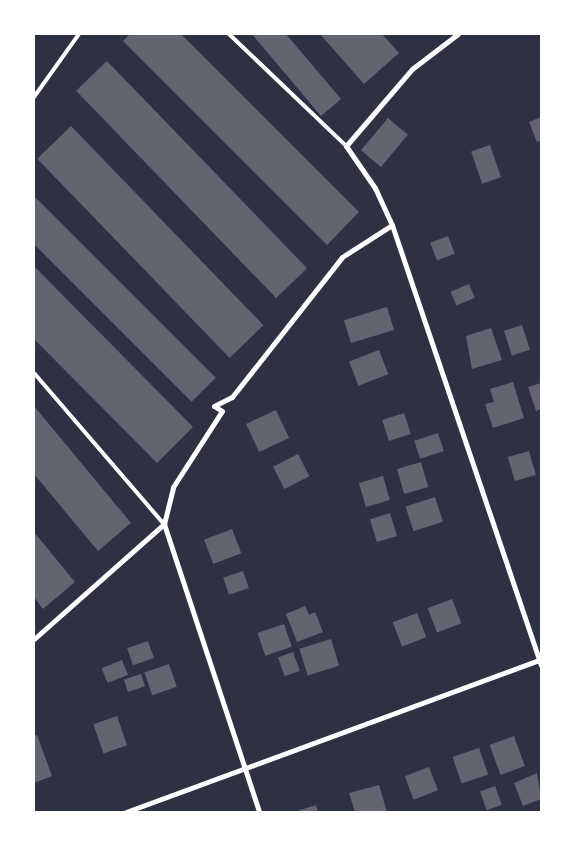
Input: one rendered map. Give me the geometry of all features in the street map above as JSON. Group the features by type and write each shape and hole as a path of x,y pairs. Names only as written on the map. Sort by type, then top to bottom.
{"street":[{"path":"458,34 412,68 346,146 375,188 392,225 541,666"},
{"path":"259,812 242,769 164,524 173,487 222,411 214,406 232,397 342,258 392,225"},
{"path":"34,639 164,524"},
{"path":"126,812 540,659"}],"lane":[{"path":"34,97 79,34"},
{"path":"229,34 346,146"},
{"path":"34,372 164,524"}],"building":[{"path":"130,34 181,34 359,212 327,245 123,41"},
{"path":"252,34 286,34 341,99 321,116"},
{"path":"320,34 382,34 399,53 364,84"},
{"path":"107,61 307,268 276,298 76,91"},
{"path":"541,117 541,141 537,142 529,122"},
{"path":"388,118 408,135 381,167 361,150"},
{"path":"71,126 263,325 230,358 37,159"},
{"path":"490,145 501,177 482,184 471,152"},
{"path":"34,196 216,378 192,402 34,244"},
{"path":"448,236 455,254 437,261 430,243"},
{"path":"34,266 193,427 157,463 34,339"},
{"path":"469,284 475,298 456,306 451,292"},
{"path":"387,307 394,330 351,343 344,320"},
{"path":"522,325 530,350 512,356 504,331"},
{"path":"491,328 502,360 472,369 466,336"},
{"path":"379,350 388,374 358,386 349,361"},
{"path":"513,382 524,418 493,428 485,404 494,402 490,389"},
{"path":"541,383 541,409 536,411 528,387"},
{"path":"34,406 131,523 98,551 34,474"},
{"path":"276,410 289,438 259,452 246,424"},
{"path":"404,413 411,434 389,441 382,420"},
{"path":"438,433 444,451 420,459 414,441"},
{"path":"529,451 536,475 515,481 508,457"},
{"path":"298,454 309,476 284,489 273,467"},
{"path":"421,462 428,487 404,494 397,469"},
{"path":"383,476 390,500 366,507 359,483"},
{"path":"435,497 443,522 414,531 406,507"},
{"path":"390,513 397,536 377,542 370,519"},
{"path":"232,529 241,553 213,564 204,540"},
{"path":"34,532 75,582 43,609 34,597"},
{"path":"243,571 249,588 229,595 223,578"},
{"path":"452,599 461,623 437,633 428,608"},
{"path":"305,606 309,615 315,612 323,632 297,642 286,614"},
{"path":"417,613 426,637 402,647 393,622"},
{"path":"284,624 292,647 265,656 258,633"},
{"path":"331,639 339,666 308,675 299,649"},
{"path":"148,641 154,658 133,665 127,648"},
{"path":"293,652 300,671 285,676 278,657"},
{"path":"122,660 128,675 108,683 102,668"},
{"path":"169,664 177,687 152,695 144,672"},
{"path":"141,674 145,686 128,692 124,680"},
{"path":"117,716 127,745 103,753 93,724"},
{"path":"37,735 52,776 34,783 34,736"},
{"path":"514,736 525,766 501,775 490,745"},
{"path":"479,748 488,774 462,784 453,757"},
{"path":"429,767 438,790 414,800 405,776"},
{"path":"537,773 541,799 523,806 514,783"},
{"path":"379,785 387,812 355,812 349,793"},
{"path":"495,786 502,805 487,810 480,791"},
{"path":"316,805 318,812 294,812"}]}
